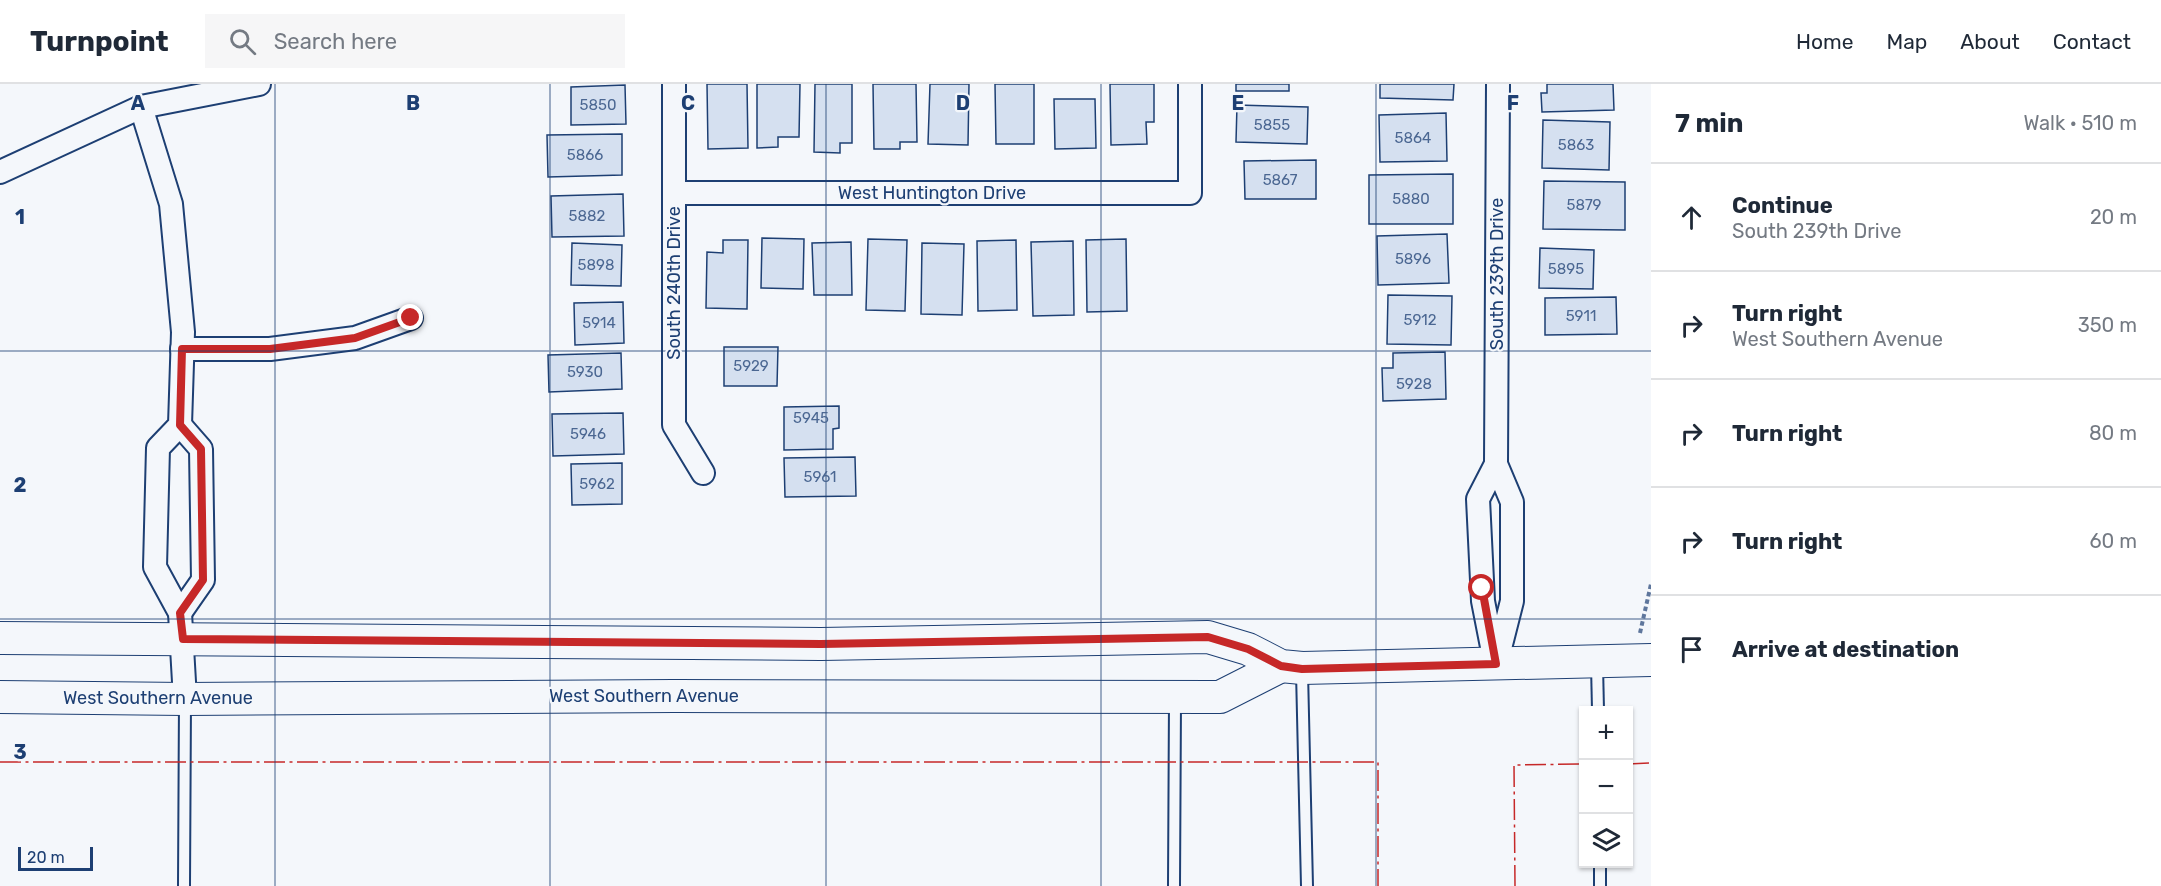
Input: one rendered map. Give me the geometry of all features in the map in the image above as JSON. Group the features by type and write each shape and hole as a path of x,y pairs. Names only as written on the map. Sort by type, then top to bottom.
{"main road":[{"name":"West Southern Avenue","path":"0,638 182,626 821,644 1208,637 1248,649 1291,668"},
{"name":"West Southern Avenue","path":"0,697 185,699 674,696 1220,697 1291,668 1643,660"}],"street":[{"path":"0,172 141,107 259,84"},
{"name":"South 240th Drive","path":"674,84 674,425 703,473"},
{"name":"West Huntington Drive","path":"674,193 1190,193 1190,84"},
{"name":"South 239th Drive","path":"1496,664 1512,601 1512,502 1496,464 1498,84"},
{"path":"141,107 171,204 183,332 180,425 158,448 155,567 182,626 185,699"},
{"path":"182,349 270,349 355,338 411,318"},
{"path":"180,425 201,449 203,580 182,626"},
{"name":"South 239th Drive","path":"1496,464 1478,499 1483,601 1496,664"}],"lane":[{"path":"1597,661 1598,706"},
{"path":"1291,668 1307,886"},
{"path":"1174,886 1175,697"},
{"path":"184,886 185,699"},
{"path":"1600,868 1600,886"}],"path":[{"path":"1643,660 1646,603 1651,584"}],"building":[{"path":"707,84 747,84 748,148 708,149"},
{"path":"757,84 800,84 799,137 778,137 778,147 757,148"},
{"path":"815,84 852,84 852,143 840,143 840,153 814,152"},
{"path":"873,84 916,84 917,142 900,142 900,149 874,149"},
{"path":"930,84 969,84 968,145 928,144"},
{"path":"995,84 1034,84 1034,144 996,144"},
{"path":"1110,84 1154,84 1154,122 1146,122 1147,144 1111,145"},
{"path":"1236,84 1289,84 1289,91 1236,91"},
{"path":"1380,84 1454,84 1453,100 1380,98"},
{"path":"1547,84 1613,84 1614,110 1542,112 1541,93 1547,93"},
{"path":"625,85 626,124 571,125 571,87"},
{"path":"1054,99 1095,99 1096,148 1055,149"},
{"path":"1237,105 1308,107 1307,144 1236,142"},
{"path":"1446,113 1447,161 1380,162 1379,115"},
{"path":"1543,120 1610,122 1609,170 1542,168"},
{"path":"622,134 622,175 548,177 547,135"},
{"path":"1316,160 1316,199 1245,199 1244,161"},
{"path":"1453,174 1453,224 1369,224 1369,175"},
{"path":"1544,181 1625,182 1625,230 1543,229"},
{"path":"623,194 624,236 552,237 551,196"},
{"path":"1447,234 1449,283 1378,285 1377,236"},
{"path":"762,238 804,239 803,289 761,288"},
{"path":"868,239 907,240 905,311 866,310"},
{"path":"1126,239 1127,311 1087,312 1086,240"},
{"path":"723,240 748,240 747,309 706,308 707,252 723,253"},
{"path":"1016,240 1017,310 978,311 977,241"},
{"path":"1073,241 1074,315 1033,316 1031,242"},
{"path":"851,242 852,295 814,295 812,243"},
{"path":"572,243 622,245 621,286 571,285"},
{"path":"922,243 964,244 962,315 921,314"},
{"path":"1540,248 1594,250 1593,289 1539,288"},
{"path":"1388,295 1452,296 1451,345 1387,344"},
{"path":"1616,297 1617,334 1545,335 1545,298"},
{"path":"623,302 624,343 575,345 574,303"},
{"path":"724,347 778,347 777,386 724,386"},
{"path":"1445,352 1446,399 1383,401 1382,368 1393,368 1393,353"},
{"path":"621,353 622,389 549,392 548,355"},
{"path":"839,406 839,428 833,429 833,449 784,450 784,407"},
{"path":"623,413 624,454 553,456 552,414"},
{"path":"855,457 856,496 785,497 784,458"},
{"path":"622,463 622,504 572,505 571,464"}],"power":[{"path":"0,762 1378,762 1378,886"},
{"path":"1633,764 1651,763"},
{"path":"1515,886 1514,765 1579,764"}],"route":[{"path":"411,318 355,338 270,349 182,349 180,425 201,449 203,580 180,613 183,639 821,644 1208,637 1248,649 1281,666 1302,669 1496,664 1482,588"}]}
